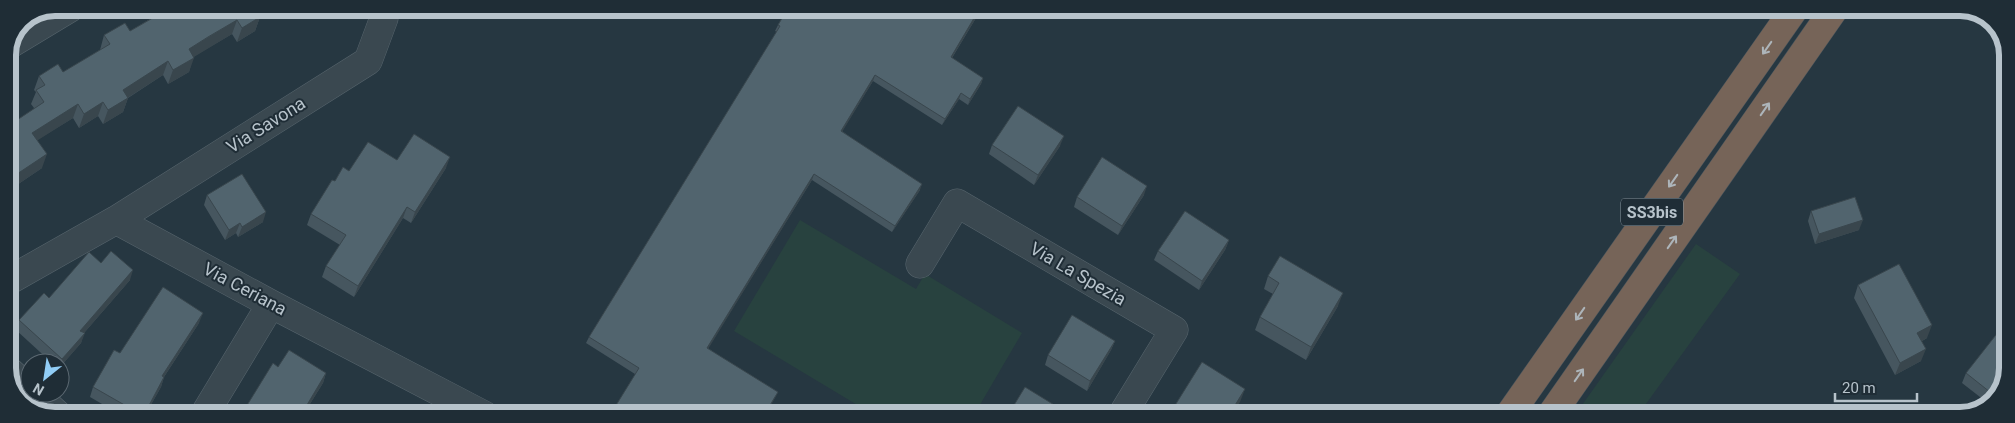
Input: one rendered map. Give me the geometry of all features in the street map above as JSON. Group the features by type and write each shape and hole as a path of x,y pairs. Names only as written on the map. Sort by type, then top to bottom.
{"highway":[{"name":"SS3bis","path":"1515,407 1789,16"},
{"name":"SS3bis","path":"1557,407 1829,16"}],"street":[{"path":"20,38 57,16"},
{"name":"Via Savona","path":"116,220 368,61 384,16"},
{"name":"Via La Spezia","path":"920,264 957,203 1174,330 1127,407"},
{"path":"16,276 116,220"},
{"name":"Via Ceriana","path":"116,220 270,304 469,407"},
{"path":"209,407 270,304"}],"green space":[{"path":"800,220 916,289 925,274 1022,333 979,407 861,407 734,331"},
{"path":"1696,244 1740,274 1644,407 1581,407"}],"building":[{"path":"156,16 260,17 242,28 237,20 208,37 189,49 194,58 173,70 168,61 123,90 128,98 108,110 103,102 84,114 78,104 32,133 47,154 16,175 16,121 44,102 36,90 45,85 39,76 58,64 63,72 110,44 104,35 125,23 130,31"},
{"path":"783,16 975,16 951,57 983,78 970,99 961,93 945,119 875,75 841,131 922,184 895,226 814,174 707,348 778,392 769,407 615,407 639,368 589,337 780,26 778,25"},
{"path":"1018,106 1064,136 1038,175 992,145"},
{"path":"414,134 450,157 415,212 407,207 358,286 326,266 346,235 311,214 332,180 335,181 343,167 349,171 368,142 397,160"},
{"path":"1102,157 1147,186 1122,226 1077,197"},
{"path":"242,174 266,212 242,227 240,223 229,230 207,195"},
{"path":"1855,197 1863,220 1819,234 1811,211"},
{"path":"1185,211 1229,240 1202,281 1158,251"},
{"path":"111,251 133,270 80,331 85,333 67,353 55,353 19,320 44,293 49,298 89,252 101,263"},
{"path":"1280,256 1343,293 1311,347 1260,317 1279,283 1268,276"},
{"path":"1899,264 1932,325 1917,333 1926,349 1900,363 1858,285"},
{"path":"163,287 203,313 162,376 164,377 148,407 128,407 93,387 114,350 120,353"},
{"path":"1072,315 1115,341 1090,381 1048,355"},
{"path":"1999,331 1999,368 1994,387 1990,392 1966,373"},
{"path":"289,350 326,373 306,407 246,407 273,363 278,367"},
{"path":"1202,362 1245,389 1234,407 1174,407"},
{"path":"1025,387 1058,407 1013,407"}]}
